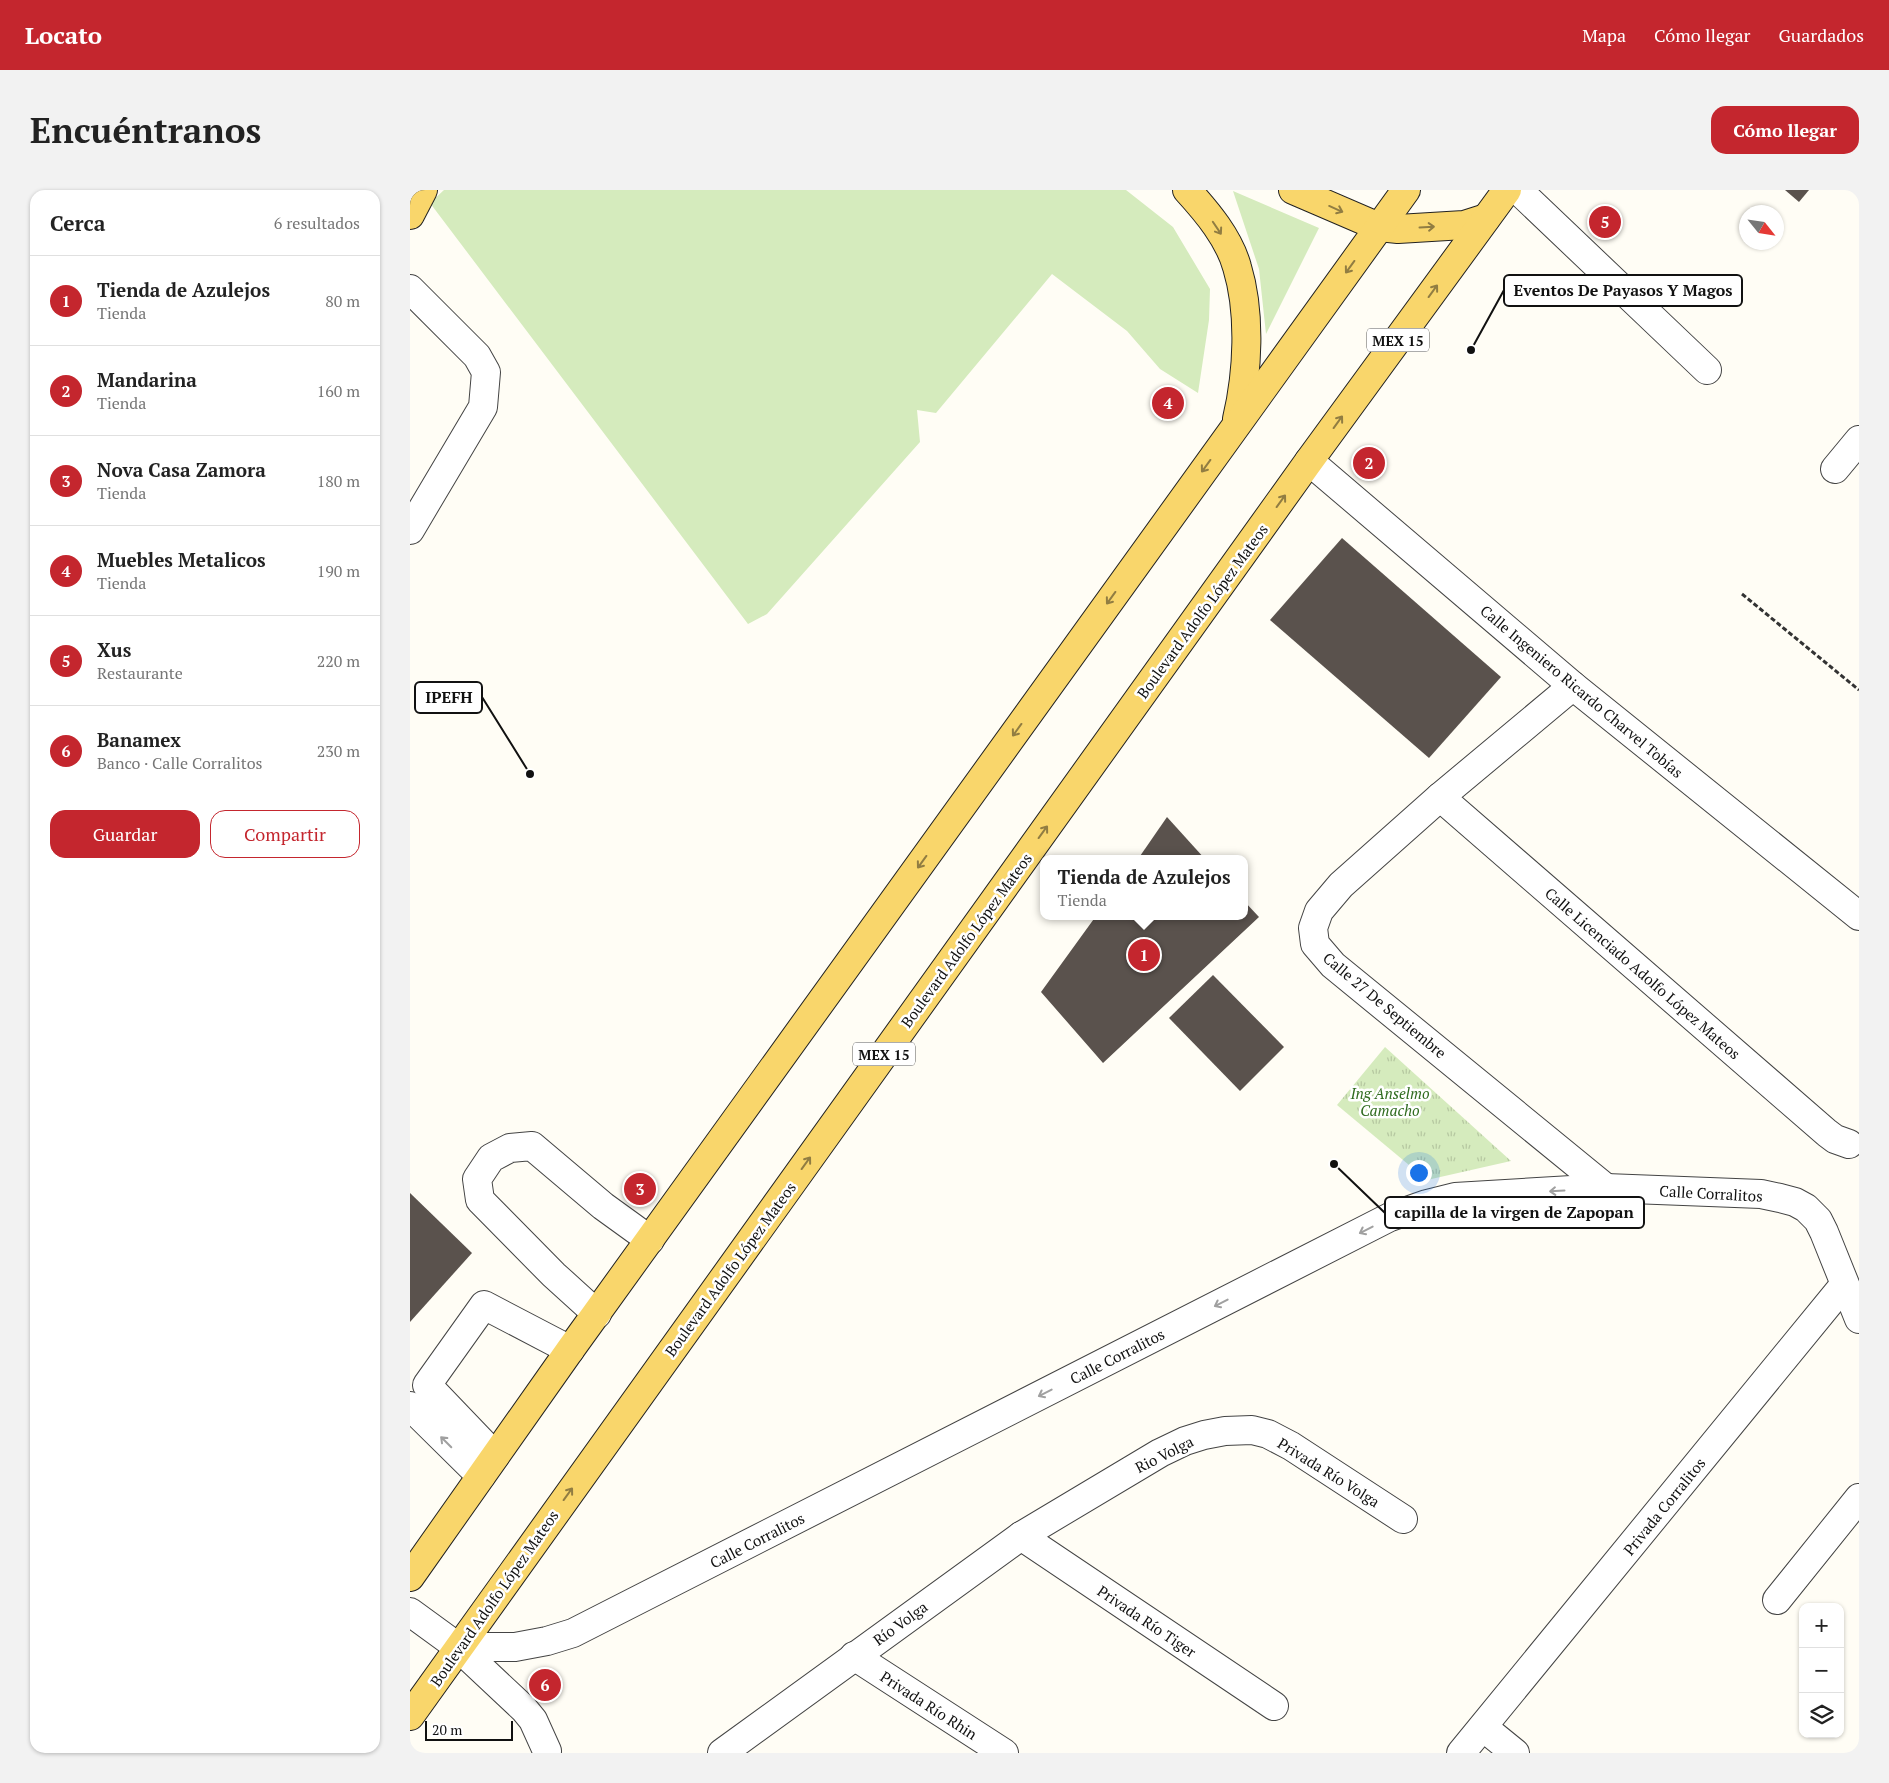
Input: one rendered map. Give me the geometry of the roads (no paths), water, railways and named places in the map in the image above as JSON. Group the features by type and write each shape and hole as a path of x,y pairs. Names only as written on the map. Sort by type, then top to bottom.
{"main road":[{"path":"410,215 423,190"},
{"path":"1187,190 1225,240 1237,266 1246,316 1245,369 1242,398 1235,426"},
{"path":"1293,190 1379,227 1398,229 1464,225 1486,218"},
{"path":"410,1577 570,1350 1406,190"},
{"name":"Boulevard Adolfo López Mateos","path":"410,1716 1309,462 1507,190"}],"street":[{"path":"1518,190 1707,370"},
{"path":"410,289 477,356 486,372 482,407 410,530"},
{"path":"1835,469 1859,440"},
{"name":"Calle Ingeniero Ricardo Charvel Tobías","path":"1309,462 1573,686 1859,916"},
{"name":"Calle 27 De Septiembre","path":"1573,686 1440,797 1341,885 1319,911 1313,928 1315,944 1333,964 1606,1188"},
{"name":"Calle Licenciado Adolfo López Mateos","path":"1440,797 1827,1133 1835,1139 1849,1144"},
{"path":"597,1314 554,1275 480,1200 477,1179 491,1158 510,1148 532,1146 603,1206 650,1240"},
{"name":"Calle Corralitos","path":"458,1647 516,1647 573,1633 1390,1217 1427,1204 1455,1197 1606,1188 1761,1194 1795,1202 1806,1208 1818,1220 1844,1285"},
{"path":"1844,1285 1859,1319"},
{"name":"Privada Corralitos","path":"1461,1753 1844,1285"},
{"path":"488,1466 427,1385 484,1305 570,1350"},
{"path":"410,1406 488,1466"},
{"name":"Rio Volga","path":"1082,1500 1160,1453 1185,1441 1225,1431 1252,1430"},
{"name":"Privada Río Volga","path":"1252,1430 1268,1434 1290,1446 1403,1518"},
{"path":"1777,1600 1859,1498"},
{"name":"Río Volga","path":"722,1753 1021,1536 1082,1500"},
{"name":"Privada Río Tiger","path":"1021,1536 1274,1706"},
{"path":"410,1612 458,1647 533,1720 547,1751"},
{"name":"Privada Río Rhin","path":"854,1656 1004,1753"},
{"path":"1483,1727 1515,1753"}],"place":[{"name":"Xus","path":"1605,222"},
{"name":"Eventos De Payasos Y Magos","path":"1471,350"},
{"name":"Muebles Metalicos","path":"1168,403"},
{"name":"Mandarina","path":"1369,463"},
{"name":"IPEFH","path":"530,774"},
{"name":"Tienda de Azulejos","path":"1144,955"},
{"name":"capilla de la virgen de Zapopan","path":"1334,1164"},
{"name":"Nova Casa Zamora","path":"640,1189"},
{"name":"Banamex","path":"545,1685"}],"park label":[{"name":"Ing Anselmo Camacho","path":"1390,1102"}]}
